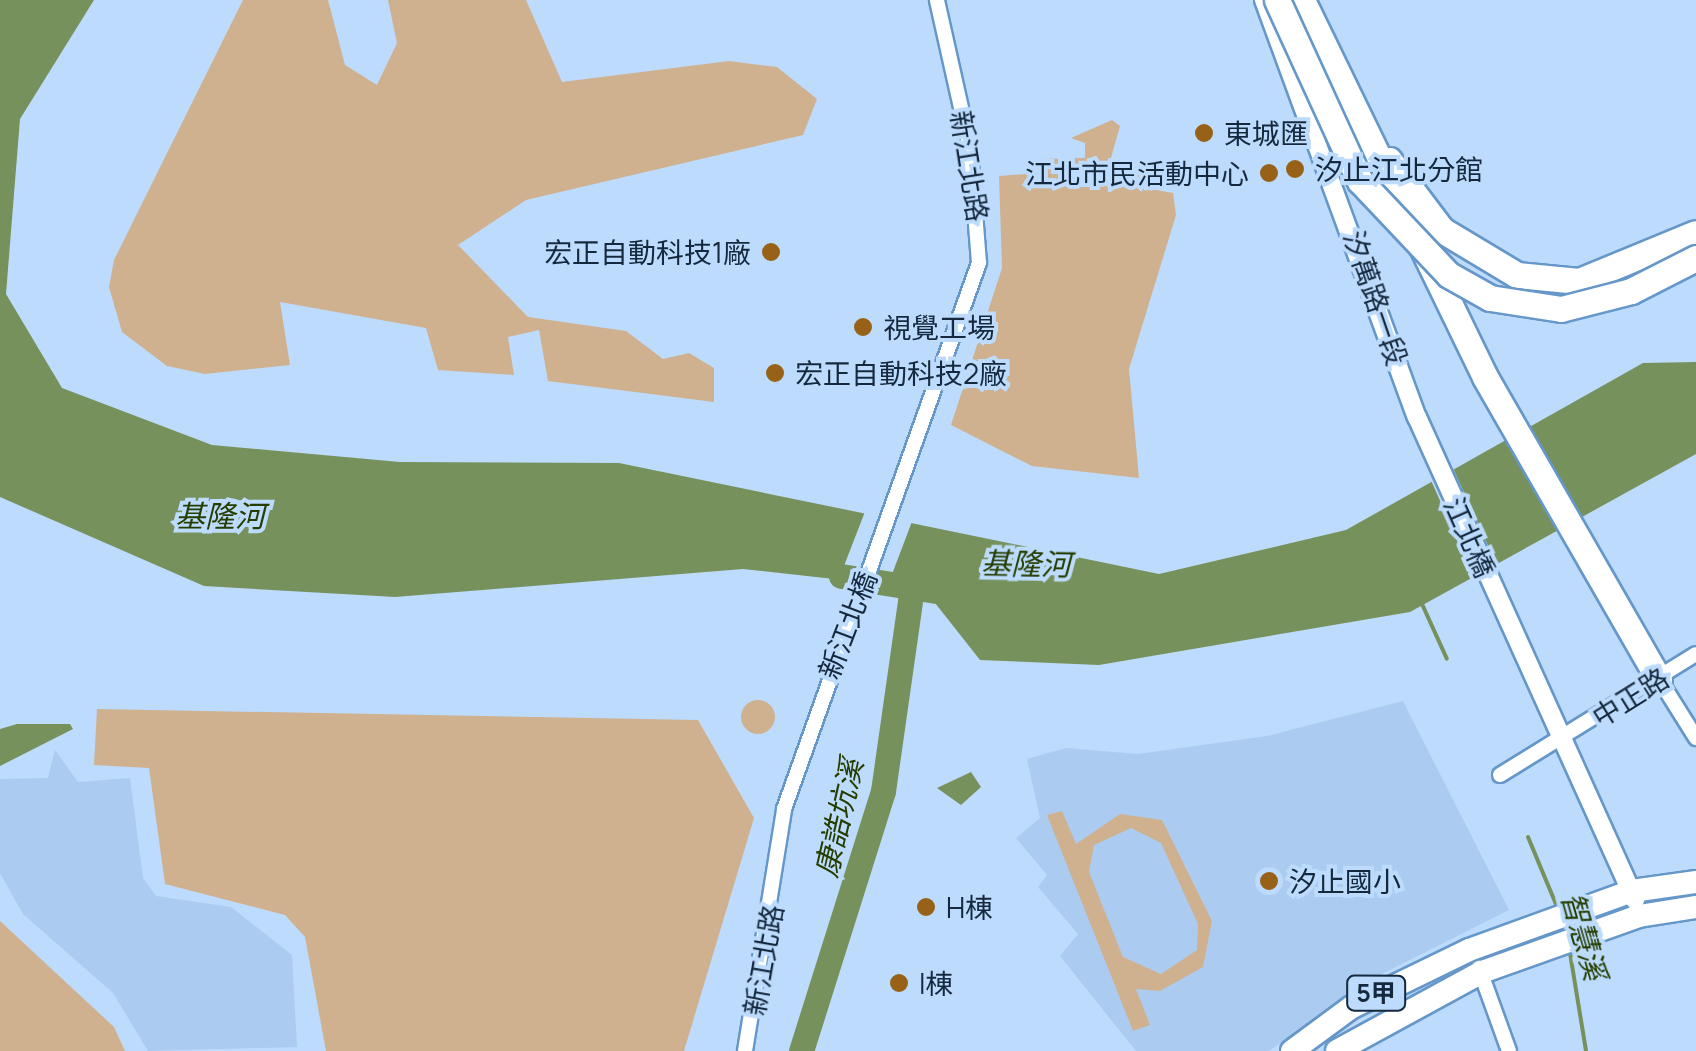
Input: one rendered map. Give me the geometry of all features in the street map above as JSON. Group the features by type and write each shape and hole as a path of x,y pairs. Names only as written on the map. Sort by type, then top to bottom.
{"highway":[{"path":"1277,0 1360,181 1449,275 1490,298 1560,309 1631,291 1696,258"},
{"path":"1302,0 1484,378 1658,679"},
{"path":"1353,109 1423,208 1478,258 1544,281 1579,281 1645,261 1696,234"}],"main road":[{"name":"5甲","path":"1292,1051 1352,1007 1469,950 1623,891 1696,882"},
{"name":"5甲","path":"1337,1051 1482,972 1638,916 1696,907"}],"street":[{"name":"新江北路","path":"916,444 969,297 982,227 938,0"},
{"name":"汐萬路一段","path":"1264,0 1422,428"},
{"name":"江北橋","path":"1422,428 1563,739"},
{"name":"新江北橋","path":"784,809 916,444"},
{"name":"中正路","path":"1500,774 1563,739 1696,654"},
{"path":"1658,679 1696,738"},
{"path":"1563,739 1623,891 1638,916"},
{"name":"新江北路","path":"745,1051 763,982 784,809"},
{"path":"1469,950 1482,972 1509,1051"}],"shaded area":[{"path":"243,0 328,0 345,65 377,85 397,43 388,0 526,0 562,82 729,61 777,67 817,99 803,135 526,200 458,245 528,317 626,331 663,359 689,353 714,368 714,402 548,381 539,330 508,337 514,375 438,370 426,328 280,302 290,365 205,374 167,366 122,332 109,287 114,260"},
{"path":"1112,120 1120,126 1111,158 1139,174 1140,187 1173,193 1176,215 1129,369 1139,478 1032,466 951,425 1002,268 999,176 1040,173 1040,159 1085,158 1085,143 1071,138"},
{"path":"758,700 770,705 775,717 770,729 758,734 746,729 741,717 746,705"},
{"name":"汐止國小","path":"1403,701 1509,910 1374,978 1269,1051 1136,1051 1060,956 1078,934 1038,887 1047,875 1016,838 1040,818 1027,759 1066,748 1138,754 1267,736"},
{"path":"97,709 698,720 754,818 684,1051 326,1051 305,937 285,915 165,884 149,768 94,765"},
{"path":"55,750 78,782 130,778 143,878 156,896 231,907 292,955 297,1047 148,1051 113,993 23,914 0,873 0,779 48,778"},
{"path":"1062,811 1076,844 1120,814 1162,820 1212,921 1203,967 1160,991 1136,989 1150,1025 1133,1031 1047,815","holes":["1131,828 1161,843 1198,924 1197,950 1161,974 1123,957 1089,872 1094,845"]},
{"path":"0,921 114,1027 125,1051 0,1051"}],"water":[{"name":"基隆河","path":"0,0 94,0 20,119 6,294 62,388 212,445 400,462 619,463 1159,574 1346,530 1643,363 1696,362 1696,454 1410,612 1099,665 980,660 924,589 743,569 395,597 204,586 0,497"},
{"path":"17,724 70,724 73,729 0,766 0,729"},
{"path":"971,772 981,787 961,805 937,788"}],"pier":[{"path":"1452,466 1499,570 1476,582 1430,478"},
{"path":"866,509 913,519 886,590 837,584"}],"waterway":[{"path":"841,576 963,595"},
{"name":"康誥坑溪","path":"801,1051 883,791 911,594"},
{"name":"智慧溪","path":"1422,604 1447,659"},
{"name":"智慧溪","path":"1528,837 1558,909"},
{"path":"1556,903 1581,898"},
{"name":"智慧溪","path":"1569,947 1586,1051"}],"place":[{"name":"東城匯","path":"1204,133"},
{"name":"汐止江北分館","path":"1295,169"},
{"name":"江北市民活動中心","path":"1269,173"},
{"name":"宏正自動科技1廠","path":"771,252"},
{"name":"視覺工場","path":"863,327"},
{"name":"宏正自動科技2廠","path":"775,373"},
{"name":"汐止國小","path":"1269,881"},
{"name":"H棟","path":"926,907"},
{"name":"I棟","path":"899,983"}]}
